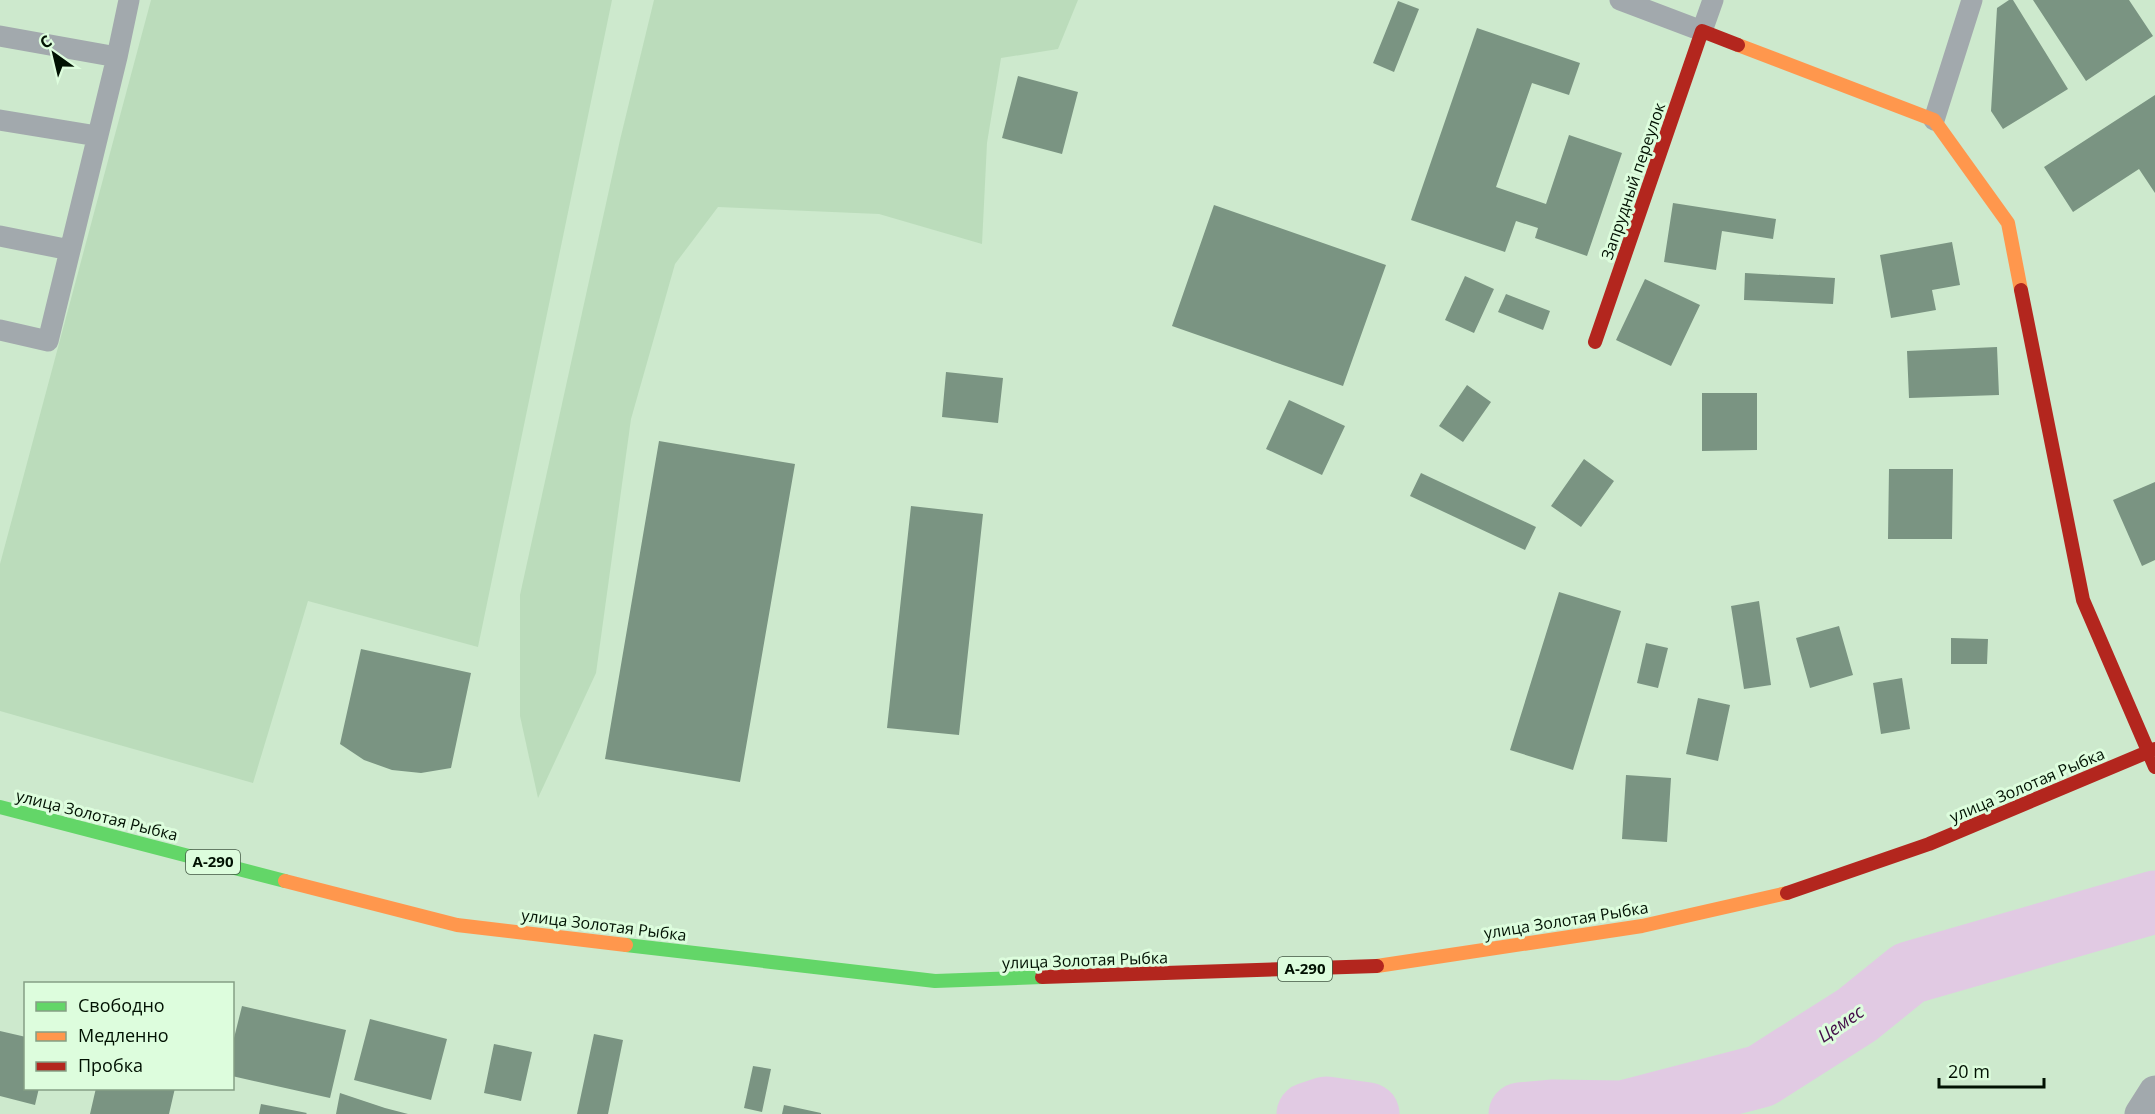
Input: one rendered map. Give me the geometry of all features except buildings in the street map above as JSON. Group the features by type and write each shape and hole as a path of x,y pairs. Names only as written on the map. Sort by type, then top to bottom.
{"main road":[{"path":"1702,31 1934,120 2008,223 2083,600 2152,750 2155,767"},
{"name":"Запрудный переулок","path":"1595,342 1702,31"},
{"name":"улица Золотая Рыбка","path":"0,807 457,925 935,981 1385,966 1642,926 1781,896 1929,844 2152,750"}],"street":[{"path":"2141,1114 2155,1092"}],"lane":[{"path":"0,330 48,341 129,0"},
{"path":"1620,0 1702,31 1713,0"},
{"path":"1934,120 1972,0"},
{"path":"0,36 117,57"},
{"path":"0,120 97,136"},
{"path":"0,237 70,250"}],"green space":[{"path":"151,0 612,0 478,647 308,601 253,783 0,711 0,564"},
{"path":"654,0 1078,0 1058,49 1001,58 987,143 982,244 879,214 718,207 675,264 631,419 596,673 538,798 520,716 520,595 620,140"}],"waterway":[{"name":"Цемес","path":"1520,1114 1554,1111 1623,1112 1761,1076 1857,1015 1909,973 2155,902"},
{"name":"Цемес","path":"1308,1114 1326,1108 1368,1114"}],"traffic: fast":[{"path":"0,807 285,881"},
{"path":"626,945 935,981 1042,977"}],"traffic: slow":[{"path":"1738,45 1934,120 2008,223 2021,290"},
{"path":"285,881 457,925 626,945"},
{"path":"1377,966 1642,926 1787,893"}],"traffic: jam":[{"path":"1595,342 1702,31 1738,45"},
{"path":"2021,290 2083,600 2155,767"},
{"path":"1787,893 1929,844 2155,749"},
{"path":"1042,977 1377,966"}]}
